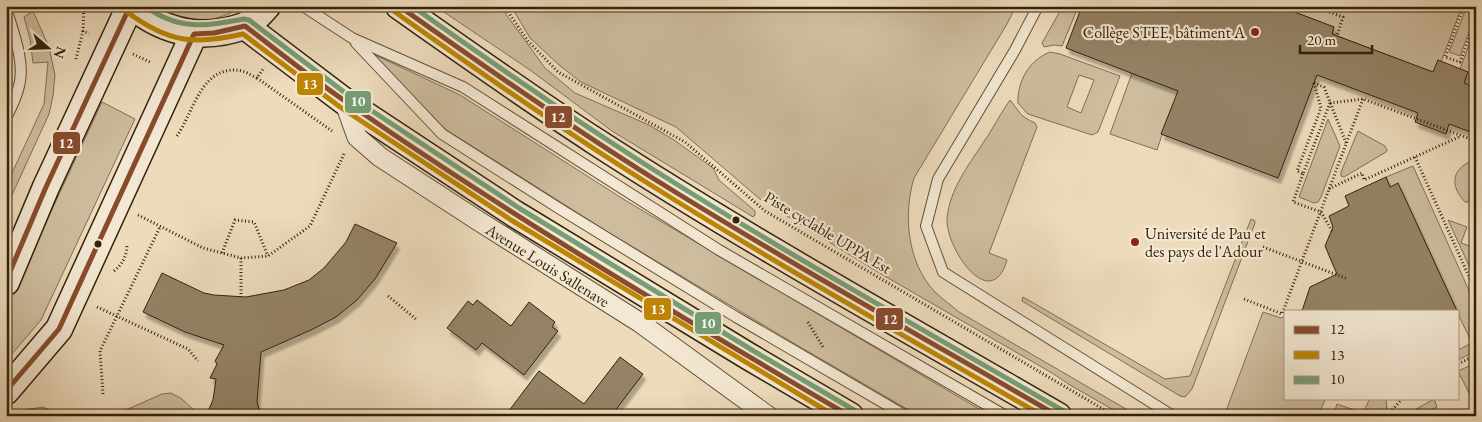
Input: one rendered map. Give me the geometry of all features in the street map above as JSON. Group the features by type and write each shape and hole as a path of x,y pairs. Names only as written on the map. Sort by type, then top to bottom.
{"main road":[{"path":"6,282 46,187 114,46 131,6 144,17 160,25 176,31 194,34 214,33 245,26 267,6"},
{"path":"399,6 459,49 596,141 734,227 1058,416"},
{"path":"245,26 344,101 523,219 850,416"},
{"path":"6,392 59,329 194,34"}],"street":[{"name":"Avenue Louis Sallenave","path":"344,101 357,137 380,158 639,322 768,416"}],"lane":[{"path":"303,6 352,38 463,87 719,250 1006,416"},
{"path":"1038,6 1015,50 938,179 926,226 943,272 1173,416"},
{"path":"6,7 20,63 20,81 6,118"},
{"path":"352,38 442,134 736,317 906,416"}],"path":[{"name":"Piste cyclable UPPA Est","path":"504,6 528,41 558,72 685,142 765,211 1115,416"},
{"path":"1313,6 1343,18 1337,36"},
{"path":"1464,6 1445,57 1460,62 1476,20"},
{"path":"78,48 82,31"},
{"path":"1451,65 1453,60"},
{"path":"257,78 336,133"},
{"path":"1303,174 1297,172 1321,108 1314,83 1324,87 1346,143"},
{"path":"1244,299 1282,314 1363,99"},
{"path":"1330,103 1363,99 1476,141"},
{"path":"1330,103 1293,202 1321,212 1332,231"},
{"path":"1329,189 1362,173 1364,180 1462,136"},
{"path":"135,214 203,248 241,258 268,256 310,226 347,149"},
{"path":"1415,157 1476,292"},
{"path":"222,253 235,220 254,222 268,256"},
{"path":"103,394 100,351 160,227"},
{"path":"1264,247 1348,279"},
{"path":"829,283 844,257"},
{"path":"241,258 241,297"},
{"path":"388,296 416,320"},
{"path":"94,306 188,349 198,362"},
{"path":"816,306 808,323 825,351 818,364"},
{"path":"1460,363 1476,355"},
{"path":"1395,416 1392,410 1401,400"}],"shaded area":[{"path":"150,6 243,6 236,11 210,20 192,21 175,18"},
{"path":"435,6 500,6 545,68 575,93 649,125 674,140 713,168 719,180 755,211 755,215 753,217 612,131 530,70"},
{"path":"511,6 1016,6 914,178 908,222 913,253 918,267 935,292 959,312 1138,416 1124,416 876,271 761,200 676,127 581,82 559,65 530,38"},
{"path":"1063,6 1078,7 1062,46 1044,47 1042,43"},
{"path":"1298,6 1462,6 1441,62 1438,60 1433,72 1332,34 1334,27 1296,13"},
{"path":"1467,6 1476,6 1476,13 1460,56 1449,52"},
{"path":"33,11 49,47 55,75 53,96 49,114 6,208 6,186 44,104 48,62 33,63 30,39 24,17"},
{"path":"1476,26 1476,88 1464,83 1468,72 1460,69"},
{"path":"1050,52 1060,54 1120,76 1098,132 1092,135 1028,114 1018,103 1022,80 1030,66","holes":["1079,75 1094,80 1081,113 1067,107"]},
{"path":"373,54 460,95 628,202 991,416 919,416 790,341 611,234 445,129"},
{"path":"1132,73 1151,81 1153,77 1193,92 1167,120 1157,150 1110,134"},
{"path":"1010,100 1020,113 1035,123 1037,127 989,253 1007,260 1000,275 991,281 980,279 970,271 961,259 948,231 947,218 952,197 960,178"},
{"path":"102,102 135,119 41,320 6,361 6,308"},
{"path":"1328,119 1340,146 1321,197 1318,202 1314,203 1299,197"},
{"path":"1358,131 1385,146 1387,150 1344,177 1341,176 1341,172"},
{"path":"1471,161 1476,161 1476,185 1468,202 1465,202 1457,191 1455,180 1459,170"},
{"path":"1413,166 1476,306 1476,351 1460,359 1460,349 1472,343 1460,318 1460,310 1456,310 1386,177"},
{"path":"1251,219 1255,223 1192,389 1185,397 1180,396 1022,301 1023,297 1165,379 1190,376"},
{"path":"1448,220 1467,227 1461,243 1476,248 1476,281"},
{"path":"1263,312 1281,318 1284,317 1284,400 1325,400 1321,409 1323,416 1226,416 1226,411"},
{"path":"1476,363 1476,390 1469,393 1460,375 1460,370"},
{"path":"171,393 182,399 200,416 112,416 162,394"},
{"path":"1369,400 1386,400 1389,416 1326,416 1334,413 1337,404 1363,413"},
{"path":"1434,400 1437,407 1431,410 1433,416 1404,416"},
{"path":"43,407 61,416 20,416 24,410"}],"building":[{"path":"1082,6 1279,6 1334,27 1332,34 1433,72 1438,60 1468,72 1464,83 1476,88 1476,134 1449,124 1446,134 1415,122 1418,113 1317,75 1278,178 1161,134 1178,91 1066,48"},
{"path":"1386,177 1390,187 1398,183 1457,310 1302,310 1310,287 1337,274 1325,246 1333,227 1329,216 1349,206 1345,196"},
{"path":"355,224 397,243 375,279 357,300 336,317 261,352 257,402 261,416 206,416 213,400 216,379 210,378 217,364 215,361 224,345 185,332 143,312 162,273 204,293 214,295 246,297 284,290 309,280 324,268 346,242"},
{"path":"477,300 511,326 529,302 555,322 552,327 558,331 524,375 482,343 476,350 447,328 468,301 473,305"},
{"path":"620,357 643,374 611,416 505,416 539,371 584,404"}],"transit line":[{"name":"12","path":"6,281 46,187 130,6"},
{"name":"10","path":"145,6 169,20 181,23 205,25 244,19 249,20 348,95 519,208 854,410"},
{"name":"12","path":"399,6 587,136 651,177 802,268 1058,416"},
{"name":"10","path":"412,6 562,110 704,201 856,292 1062,410"},
{"name":"13","path":"127,12 156,30 182,39 210,40 243,34 340,107 511,220 835,416"},
{"name":"13","path":"395,12 552,121 649,184 894,331 1043,416"},
{"name":"12","path":"6,391 59,329 194,34 214,33 245,26 332,92 468,184 658,302 850,416"}],"place":[{"name":"Collège STEE, bâtiment A","path":"1255,32"},
{"name":"Université de Pau et des pays de l'Adour","path":"1135,242"}]}
